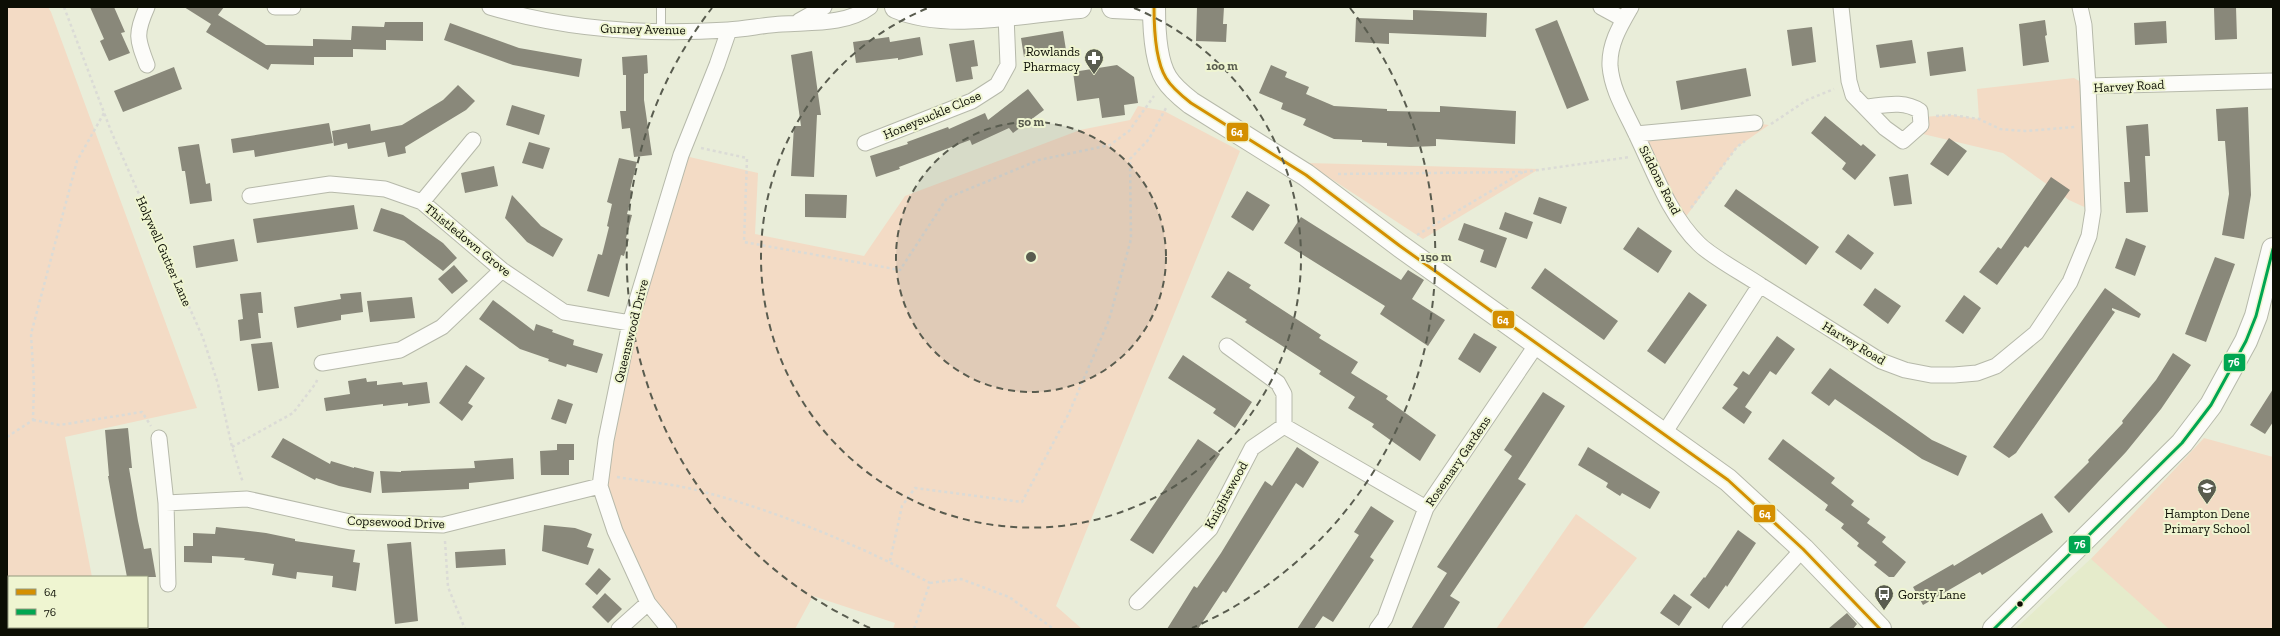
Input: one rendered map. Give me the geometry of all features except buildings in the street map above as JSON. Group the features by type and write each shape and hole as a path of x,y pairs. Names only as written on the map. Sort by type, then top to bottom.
{"street":[{"path":"147,7 140,22 138,39 147,65"},
{"path":"275,7 293,7"},
{"name":"Gurney Avenue","path":"797,23 824,7"},
{"name":"Gurney Avenue","path":"497,8 563,24 591,28 729,30 797,23 836,21 870,7"},
{"path":"896,7 926,14 962,17 1006,15 1040,10 1080,7"},
{"path":"1113,7 1154,8 1157,48 1162,71 1172,86 1191,103 1306,175 1400,246 1728,480 1803,549 1880,629"},
{"path":"1601,7 1627,13"},
{"path":"1841,7 1850,87 1853,95 1885,128 1903,141 1921,125 1922,117 1920,111 1911,105 1895,104 1866,107"},
{"path":"2080,7 2084,25 2088,86"},
{"name":"Siddons Road","path":"1627,13 1615,35 1611,51 1612,80 1665,196 1699,245 1760,284"},
{"name":"Honeysuckle Close","path":"865,143 972,101 997,85 1008,64 1006,15"},
{"name":"Queenswood Drive","path":"669,629 648,603 616,531 601,480 606,440 630,324 685,144 717,65 729,30"},
{"name":"Harvey Road","path":"1760,284 1881,361 1905,370 1931,375 1954,375 1977,373 1996,366 2036,333 2070,282 2089,236 2092,211 2088,86 2273,81"},
{"name":"Siddons Road","path":"1636,134 1754,123"},
{"path":"422,202 473,140"},
{"name":"Thistledown Grove","path":"250,196 330,184 385,189 422,202 502,270 564,312 630,324"},
{"path":"1994,629 2182,444 2211,405 2249,335 2256,316 2273,249"},
{"path":"322,363 400,350 442,327 502,270"},
{"path":"1663,434 1760,284"},
{"name":"Rosemary Gardens","path":"1378,629 1385,618 1426,508 1537,344"},
{"path":"1227,346 1278,383 1284,394 1284,426 1426,508"},
{"name":"Knightswood","path":"1137,602 1210,529 1252,448 1284,426"},
{"path":"159,438 166,503 168,584"},
{"name":"Copsewood Drive","path":"166,503 247,499 350,522 443,525 601,480"},
{"path":"1730,629 1803,549"},
{"path":"619,629 648,603"}],"lane":[{"path":"661,7 661,30"}],"path":[{"name":"Holywell Gutter Lane","path":"64,7 104,113 150,223 203,338 218,384 232,447 247,499"},
{"path":"685,144 747,158 744,242 900,270 947,198 1039,160 1110,145 1130,131 1172,86"},
{"path":"890,562 902,506 915,488 1022,502 1068,414 1109,320 1131,239 1130,159 1149,139 1164,111 1172,86"},
{"path":"1754,123 1769,125 1807,100 1836,88 1850,87"},
{"path":"33,420 34,384 31,334 77,161 104,113"},
{"path":"1922,117 1952,115 1979,119 2000,129 2025,131 2089,125"},
{"path":"1682,222 1737,147 1750,138"},
{"path":"1337,174 1524,172 1646,155"},
{"path":"1400,246 1444,218 1524,172"},
{"path":"232,447 293,413 316,382 322,363"},
{"path":"7,437 33,420 60,425 142,412 159,438"},
{"path":"601,480 703,491 800,524 890,562 930,583 961,579 1009,597 1054,629"},
{"path":"443,525 448,587 465,629"},
{"path":"914,629 930,583"}],"shaded area":[{"path":"7,7 48,7 197,408 65,437 92,576 8,576 7,623"},
{"path":"2074,78 2088,86 2093,211 2069,200 2003,153 1923,134 1922,117 1952,115 1979,119 1977,89"},
{"path":"1138,106 1164,111 1240,151 1056,606 1082,629 893,629 895,623 813,596 795,629 669,629 600,486 606,440 681,155 758,173 755,234 864,256 905,196 1080,130 1130,120"},
{"path":"1755,123 1769,125 1737,147 1682,222 1636,134"},
{"path":"1307,163 1539,169 1423,239"},
{"name":"Hampton Dene Primary School","path":"2204,438 2273,457 2273,629 2169,629 2091,559"},
{"name":"Hampton Dene Primary School","path":"2273,457 2273,629 2015,629 2097,553"},
{"path":"1576,514 1637,558 1582,629 1496,629"}],"transit line":[{"name":"64","path":"1154,7 1155,34 1159,62 1166,78 1181,95 1191,103 1306,175 1400,246 1728,480 1803,549 1880,629"},
{"name":"76","path":"1994,629 2182,443 2211,405 2246,341 2256,316 2273,249"}],"place":[{"name":"Rowlands Pharmacy","path":"1094,75"},
{"name":"Hampton Dene Primary School","path":"2207,505"},
{"name":"Gorsty Lane","path":"1884,611"}]}
